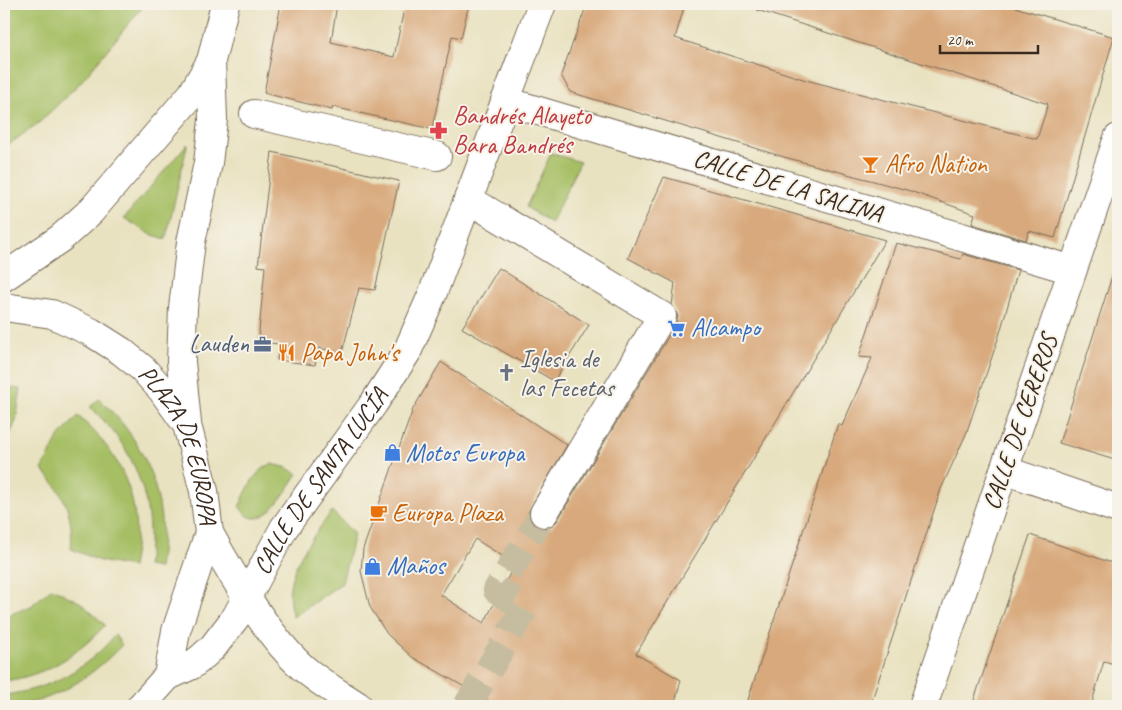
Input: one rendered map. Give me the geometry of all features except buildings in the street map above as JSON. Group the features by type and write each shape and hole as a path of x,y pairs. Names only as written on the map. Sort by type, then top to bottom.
{"street":[{"path":"187,425 182,362 183,316 191,242 208,163 213,120 211,61 225,4"},
{"name":"CALLE DE SANTA LUCÍA","path":"247,598 284,528 374,403 407,352 432,295 542,4"},
{"path":"4,278 61,238 91,211 192,94 211,61"},
{"name":"CALLE DE LA SALINA","path":"505,101 1072,270"},
{"path":"254,114 436,156"},
{"name":"CALLE DE CEREROS","path":"923,706 1118,138"},
{"path":"468,199 662,316 548,507"},
{"name":"PLAZA DE EUROPA","path":"4,306 52,314 91,332 121,351 143,369 167,396 187,425 204,491 208,533 176,631 168,676"},
{"path":"1004,470 1118,509"},
{"path":"208,533 247,598 303,668 358,706"},
{"path":"141,706 168,676 192,665 213,648 247,598"}],"green space":[{"path":"4,4 145,4 79,84 41,121 4,148"},
{"path":"187,144 166,239 150,234 124,218"},
{"path":"551,153 580,162 551,223 526,207"},
{"path":"4,387 21,389 16,421 4,449"},
{"path":"99,399 131,435 152,476 158,498 161,521 162,544 159,568 147,566 148,521 140,479 120,441 90,407"},
{"path":"78,416 108,448 119,465 127,484 133,503 136,523 132,567 100,561 71,549 71,526 66,506 57,487 42,470 58,438"},
{"path":"271,464 285,467 298,474 273,508 260,517 251,517 245,514 239,507 255,477"},
{"path":"332,511 354,534 342,583 293,617 290,587 293,573 314,535"},
{"path":"52,588 81,603 105,625 84,646 60,662 33,674 4,681 4,617 31,606"},
{"path":"115,635 122,645 97,668 69,688 38,701 4,706 4,695 36,688 66,676 92,658"}],"tunnel":[{"path":"467,706 525,608 497,590 544,513"}],"place":[{"name":"Bandrés Alayeto Bara Bandrés","path":"439,130"},
{"name":"Afro Nation","path":"871,164"},
{"name":"Alcampo","path":"677,328"},
{"name":"Lauden","path":"263,344"},
{"name":"Papa John's","path":"287,353"},
{"name":"Iglesia de las Fecetas","path":"506,373"},
{"name":"Motos Europa","path":"392,453"},
{"name":"Europa Plaza","path":"378,513"},
{"name":"Maños","path":"373,566"}]}
